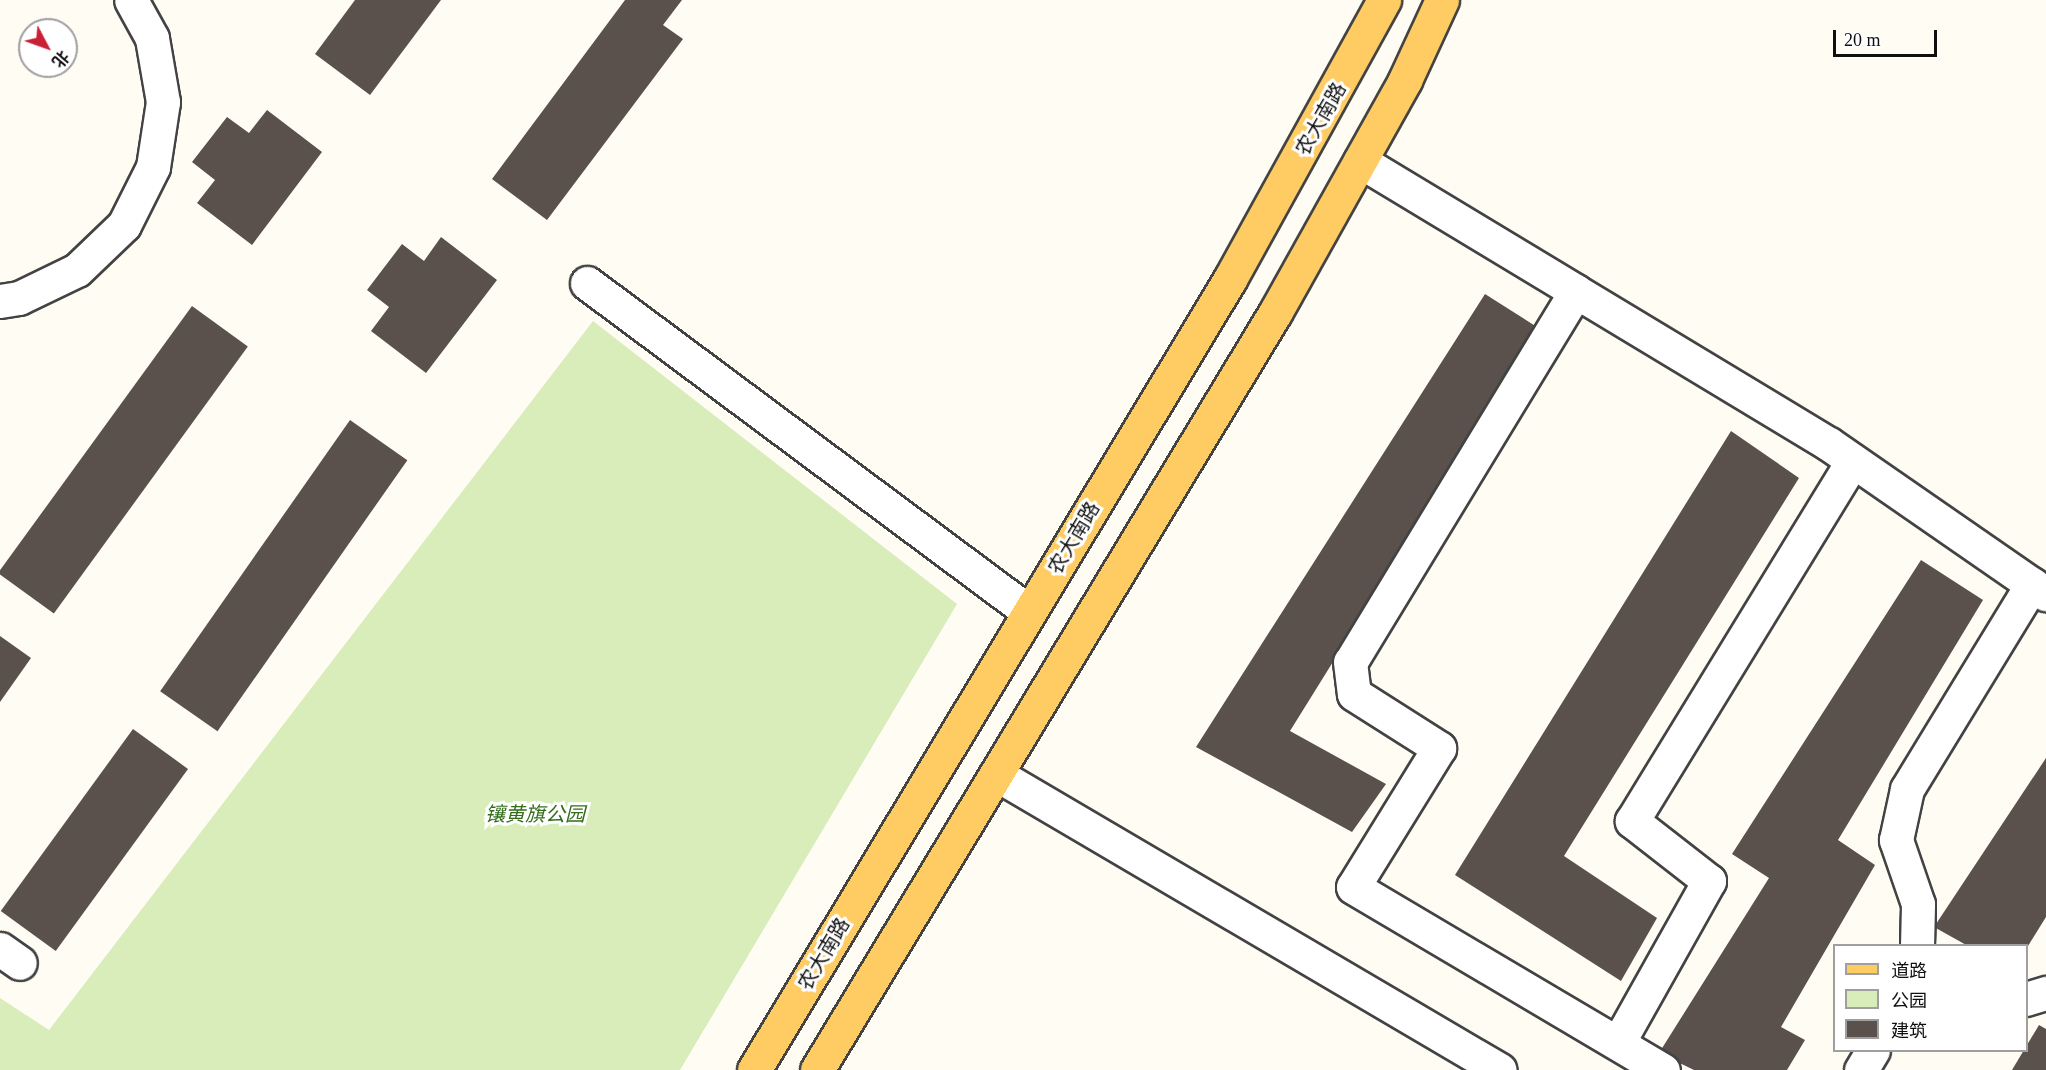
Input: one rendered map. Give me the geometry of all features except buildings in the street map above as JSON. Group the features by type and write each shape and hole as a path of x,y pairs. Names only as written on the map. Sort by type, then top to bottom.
{"main road":[{"name":"农大南路","path":"754,1070 1230,279 1384,0"},
{"path":"817,1070 1275,313 1360,160 1442,0"}],"street":[{"path":"0,301 19,298 77,270 124,225 153,167 163,102 152,38 131,0"},
{"path":"1360,160 1853,461 2039,589 1907,789 1896,840 1918,904 1917,944"},
{"path":"587,283 1029,612"},
{"path":"1576,291 1350,662 1354,694 1439,748 1353,887 1663,1070"},
{"path":"1618,1043 1709,881 1632,821 1853,461"},
{"path":"996,774 1500,1070"},
{"path":"2028,998 2046,993"},
{"path":"1861,1070 1872,1052"}],"green space":[{"name":"镶黄旗公园","path":"593,321 957,604 680,1070 0,1070 0,998 49,1030"}]}
